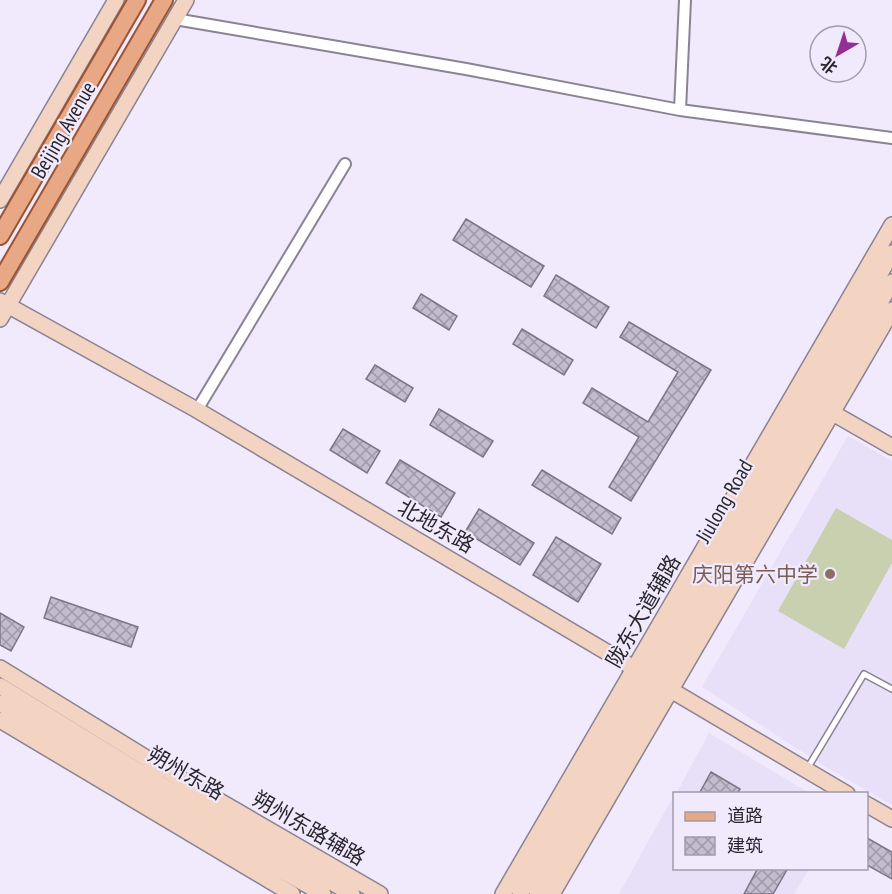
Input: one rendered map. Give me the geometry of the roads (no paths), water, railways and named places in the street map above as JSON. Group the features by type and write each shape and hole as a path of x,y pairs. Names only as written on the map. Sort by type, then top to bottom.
{"main road":[{"name":"Beijing Avenue","path":"0,237 137,0"},
{"name":"Beijing Avenue","path":"0,282 164,0"}],"street":[{"path":"1,196 116,0"},
{"path":"2,309 186,0"},
{"path":"680,110 686,0"},
{"path":"175,19 466,69 680,110 892,137"},
{"path":"54,144 75,155"},
{"path":"197,410 345,164"},
{"name":"陇东大道辅路","path":"503,894 652,681 816,398 892,225"},
{"name":"Jiulong Road","path":"520,894 652,681 816,398 892,253"},
{"name":"Jiulong Road","path":"816,398 892,282"},
{"name":"北地东路","path":"2,309 197,410 652,681 827,792"},
{"name":"北地东路","path":"2,309 844,792"},
{"name":"陇东大道辅路","path":"816,398 892,310"},
{"path":"816,398 892,437"},
{"path":"816,398 892,447"},
{"name":"朔州东路辅路","path":"0,668 164,769 380,894"},
{"name":"陇东大道辅路","path":"552,894 652,681"},
{"name":"Jiulong Road","path":"537,894 652,681"},
{"name":"朔州东路","path":"0,686 158,783 352,894"},
{"name":"朔州东路","path":"0,703 68,742 151,796 323,894"},
{"path":"0,720 125,797 292,894"},
{"path":"868,805 892,819"},
{"path":"868,815 892,828"}],"lane":[{"path":"806,770 864,674 892,689"}],"place":[{"name":"庆阳第六中学","path":"830,574"}]}
